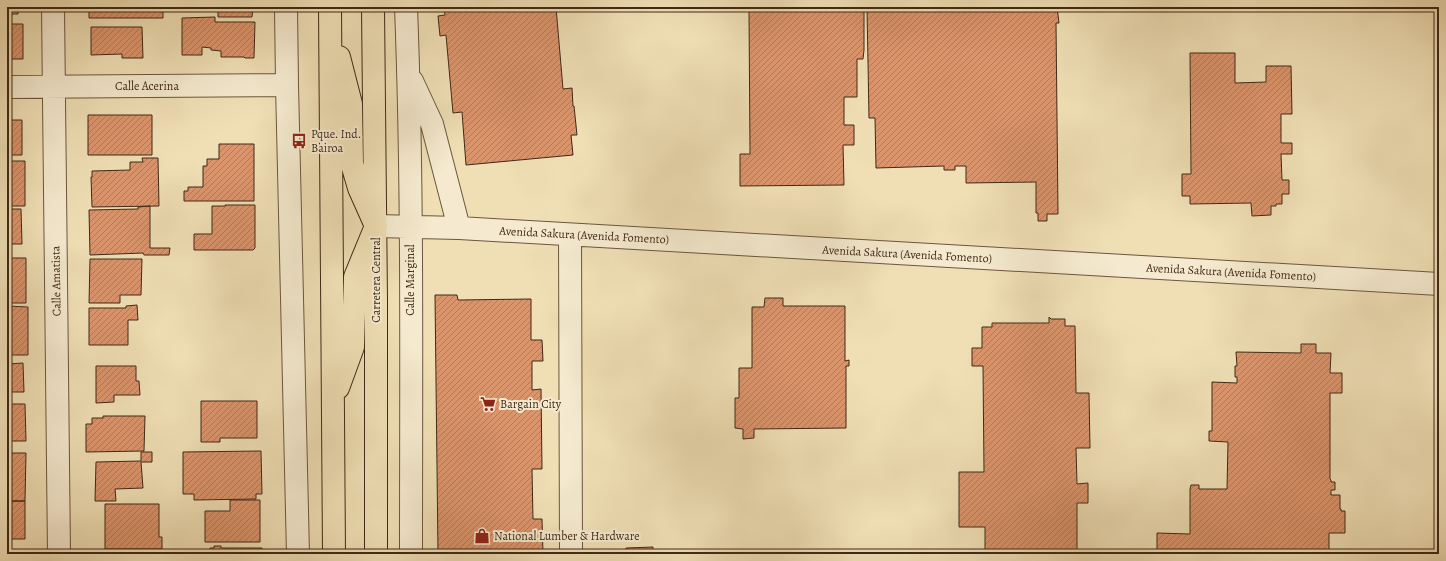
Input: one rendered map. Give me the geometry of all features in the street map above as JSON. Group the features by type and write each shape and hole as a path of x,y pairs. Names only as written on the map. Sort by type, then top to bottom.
{"main road":[{"name":"Carretera Central","path":"373,7 376,226 376,554"},
{"path":"330,17 351,104 352,164 359,188 376,226 355,277 353,347 333,402"},
{"path":"330,17 334,554"}],"street":[{"name":"Calle Amatista","path":"53,7 59,554"},
{"path":"286,7 298,554"},
{"name":"Calle Marginal","path":"406,7 409,74 411,554"},
{"path":"409,74 432,124 458,228"},
{"name":"Calle Acerina","path":"7,87 287,85"},
{"name":"Avenida Sakura (Avenida Fomento)","path":"376,226 458,228 1439,284"},
{"path":"570,235 571,554"}],"building":[{"path":"7,7 18,7 18,14 7,14"},
{"path":"89,7 163,7 163,18 89,18"},
{"path":"218,7 253,7 252,17 218,17"},
{"path":"444,7 556,7 563,89 572,88 577,135 571,135 573,155 466,165 462,112 453,113 446,35 440,36 438,16 445,15"},
{"path":"723,7 864,7 864,50 863,59 857,59 857,97 844,97 844,125 854,125 854,145 843,145 844,185 740,186 740,154 750,154 749,11 723,11"},
{"path":"867,7 1057,7 1059,23 1056,23 1058,214 1047,214 1047,221 1038,221 1038,213 1036,213 1036,182 966,183 966,166 955,166 955,170 944,170 944,166 876,168 875,118 869,118"},
{"path":"215,17 215,22 255,22 254,58 221,57 221,51 202,47 202,55 182,55 182,18"},
{"path":"7,24 23,24 23,59 7,59"},
{"path":"91,27 142,27 143,58 122,58 122,54 91,55"},
{"path":"1190,53 1235,53 1235,83 1266,82 1266,66 1291,66 1292,114 1281,114 1281,143 1292,143 1292,154 1281,154 1282,180 1289,180 1289,194 1282,194 1282,204 1271,206 1271,215 1252,216 1251,203 1190,204 1190,196 1182,196 1182,174 1191,174"},
{"path":"88,115 152,115 152,155 88,155"},
{"path":"7,120 22,120 22,155 7,155"},
{"path":"219,144 254,144 254,201 184,201 184,191 188,191 188,187 203,187 203,166 207,166 207,159 219,159"},
{"path":"142,158 158,158 159,206 92,207 92,171 130,170 130,162 143,162"},
{"path":"7,161 25,161 25,206 7,206"},
{"path":"255,205 255,248 253,250 194,250 194,234 212,234 212,206"},
{"path":"150,206 150,248 170,248 169,255 144,255 143,253 90,255 89,210 138,209 138,207"},
{"path":"7,209 21,209 22,244 7,244"},
{"path":"7,258 26,258 26,303 7,303"},
{"path":"90,259 142,259 141,295 120,295 120,303 89,303"},
{"path":"435,295 457,295 458,300 531,299 531,340 542,340 543,361 532,361 532,390 541,389 542,469 532,469 533,519 542,519 543,554 438,554"},
{"path":"765,298 783,298 783,306 845,306 845,361 849,360 849,366 846,366 846,428 754,429 754,438 743,439 743,429 735,428 735,398 739,398 739,368 752,368 752,307 764,307"},
{"path":"137,305 138,320 128,320 128,345 89,345 89,308 126,308 126,306"},
{"path":"7,306 28,307 28,355 7,355"},
{"path":"1049,317 1051,319 1065,319 1065,326 1075,326 1076,393 1089,393 1090,448 1076,448 1077,484 1088,483 1088,503 1077,503 1077,554 985,554 985,527 959,527 959,472 984,472 983,366 972,366 972,348 982,348 982,327 992,327 992,323 1049,323"},
{"path":"1301,344 1316,344 1316,353 1331,353 1330,373 1342,373 1342,393 1330,393 1330,479 1331,482 1335,482 1335,490 1331,490 1331,495 1340,495 1340,509 1341,511 1345,511 1345,533 1329,533 1329,554 1157,554 1157,533 1190,534 1191,485 1199,485 1199,489 1227,489 1228,442 1209,441 1209,431 1212,431 1212,382 1237,383 1237,377 1235,377 1235,366 1237,366 1236,352 1301,353"},
{"path":"23,363 24,392 7,392 7,364"},
{"path":"96,366 136,366 136,381 139,381 140,395 114,395 114,402 96,403"},
{"path":"201,401 257,401 257,438 220,438 220,442 201,442"},
{"path":"7,404 25,404 26,441 7,441"},
{"path":"103,416 145,416 144,451 86,452 86,424 92,424 92,418 103,418"},
{"path":"261,451 262,494 256,494 256,499 194,500 194,494 183,494 183,452"},
{"path":"141,452 152,452 152,462 141,462 143,488 115,489 116,501 95,501 96,462 141,461"},
{"path":"7,453 26,453 25,501 7,501"},
{"path":"230,500 260,500 260,542 205,542 205,511 230,511"},
{"path":"7,501 25,501 25,539 7,539"},
{"path":"105,504 159,504 159,537 162,537 162,549 105,549"},
{"path":"214,546 221,546 221,548 262,548 262,554 210,554 210,548 214,548"},
{"path":"653,547 653,554 626,554 626,548"},
{"path":"23,551 24,554 7,554 7,552"},
{"path":"130,551 130,554 94,554 94,552"}],"place":[{"name":"Pque. Ind. Bairoa","path":"299,141"},
{"name":"Bargain City","path":"488,404"},
{"name":"National Lumber & Hardware","path":"482,536"}]}
